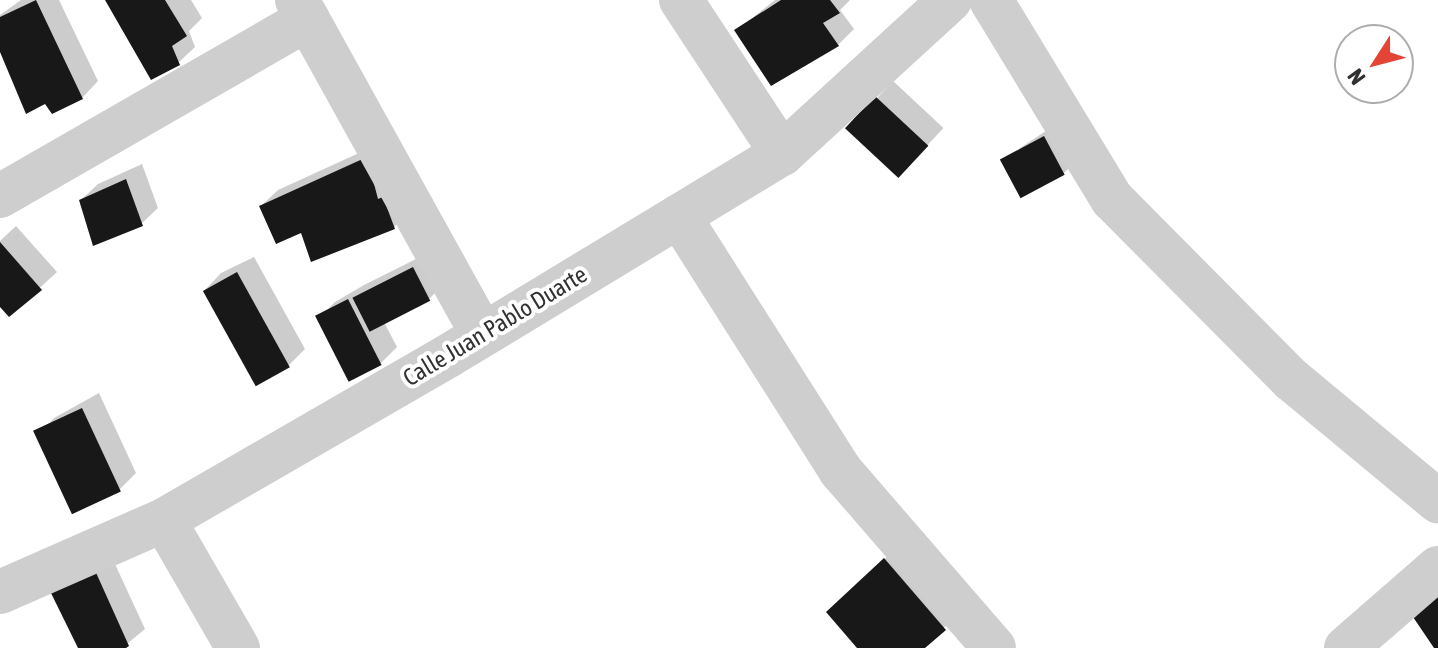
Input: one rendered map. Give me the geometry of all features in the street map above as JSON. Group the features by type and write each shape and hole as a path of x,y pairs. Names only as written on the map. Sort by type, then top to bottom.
{"street":[{"path":"681,0 782,154"},
{"name":"Calle Juan Pablo Duarte","path":"0,592 164,520 782,154 950,0"},
{"path":"991,0 1112,199 1292,380 1438,501"},
{"path":"0,196 302,10 482,334"},
{"path":"679,216 840,470 994,648"},
{"path":"164,520 238,648"},
{"path":"1346,648 1438,568"}],"building":[{"path":"36,0 83,99 52,114 45,104 26,114 0,52 0,17"},
{"path":"105,0 165,0 187,36 172,46 180,65 151,80"},
{"path":"781,0 830,0 840,13 823,23 839,46 771,86 734,30"},
{"path":"875,96 928,146 898,178 845,128"},
{"path":"1044,136 1065,175 1021,198 1000,159"},
{"path":"367,157 378,199 383,197 395,229 311,262 301,233 276,244 259,206"},
{"path":"126,179 143,226 93,246 79,200"},
{"path":"0,242 42,290 9,317 0,307"},
{"path":"413,267 430,301 370,332 352,298"},
{"path":"237,272 290,367 256,386 203,291"},
{"path":"348,299 382,365 349,382 315,316"},
{"path":"82,408 121,491 72,514 33,431"},
{"path":"884,558 946,630 925,648 857,648 826,612"},
{"path":"93,566 129,646 126,648 78,648 49,589"},
{"path":"1438,590 1438,648 1434,648 1409,611"}]}
